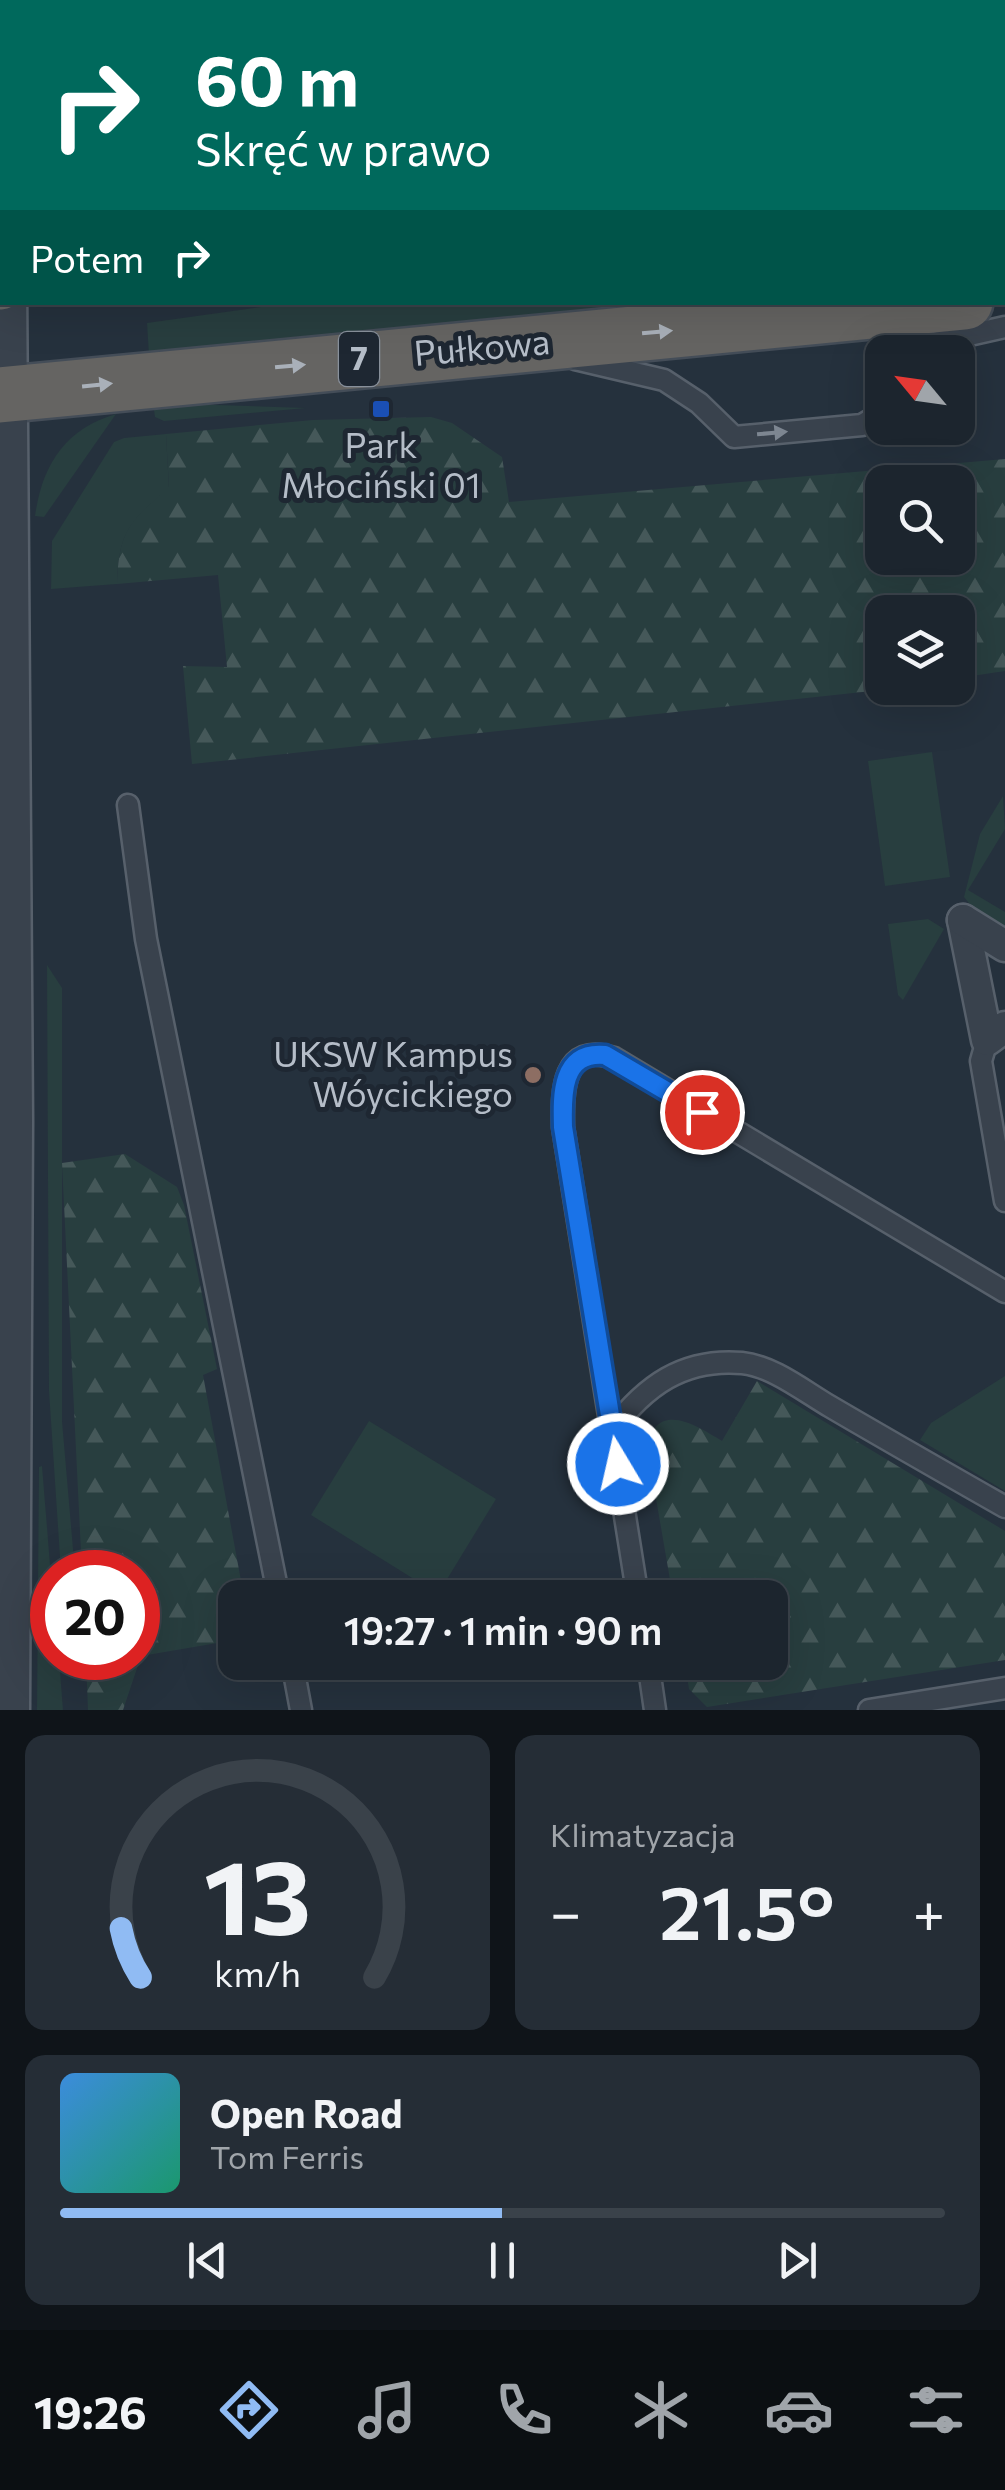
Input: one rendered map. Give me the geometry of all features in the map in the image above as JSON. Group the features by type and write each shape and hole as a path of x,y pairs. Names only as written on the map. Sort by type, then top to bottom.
{"highway":[{"name":"Pułkowa","path":"1,395 934,305"}],"street":[{"path":"1,305 7,1102 4,1710"},
{"path":"996,1034 963,920 1005,946"}],"lane":[{"path":"969,335 1005,327"},
{"path":"525,344 664,380 699,403 734,437 865,423"},
{"path":"128,806 146,939 275,1580"},
{"path":"996,1034 981,1061 1005,1200"},
{"path":"635,1580 563,1127 568,1070 596,1054 614,1058 1005,1292"},
{"path":"612,1430 641,1395 665,1377 694,1367 744,1363 786,1381 1005,1507"},
{"path":"296,1680 302,1710"},
{"path":"651,1680 655,1710"},
{"path":"870,1710 1005,1688"}],"green space":[{"path":"275,305 677,305 149,355 147,323"},
{"path":"153,403 306,408 164,421 155,417"},
{"path":"116,414 44,517 35,516 43,481 59,451 83,429"},
{"path":"431,417 452,423 502,457 509,502 865,471 865,575 975,575 975,465 936,465 1005,459 1005,671 975,675 975,595 865,595 865,692 192,764 183,666 227,667 218,575 117,584 120,551 129,528 169,487 166,434 313,420"},
{"path":"166,434 169,488 129,528 120,551 117,584 51,589 52,541 114,442"},
{"path":"932,752 950,877 885,886 868,761"},
{"path":"1003,796 1005,829 968,890 1005,912 1005,927 973,908 964,897 980,834"},
{"path":"928,919 944,929 903,1000 898,995 888,924"},
{"path":"47,965 62,988 62,1421 73,1550 60,1550 49,1391"},
{"path":"125,1154 177,1187 184,1205 217,1369 203,1375 241,1580 218,1580 218,1643 160,1653 160,1550 81,1550 62,1163"},
{"path":"1005,1376 1005,1491 920,1440 931,1423"},
{"path":"757,1381 1005,1531 1005,1660 707,1707 689,1689 688,1680 788,1680 788,1580 670,1580 647,1446 652,1432 660,1423 680,1421 722,1441"},
{"path":"369,1421 496,1499 447,1580 415,1580 311,1515"},
{"path":"42,1466 49,1550 38,1550"},
{"path":"37,1680 61,1680 63,1710 37,1710"},
{"path":"87,1680 133,1680 123,1710 88,1710"}],"place":[{"name":"Park Młociński 01","path":"381,409"},
{"name":"UKSW Kampus Wóycickiego","path":"533,1075"}],"route":[{"path":"618,1464 563,1127 564,1083 568,1070 576,1063 585,1057 605,1055 702,1112"}]}
